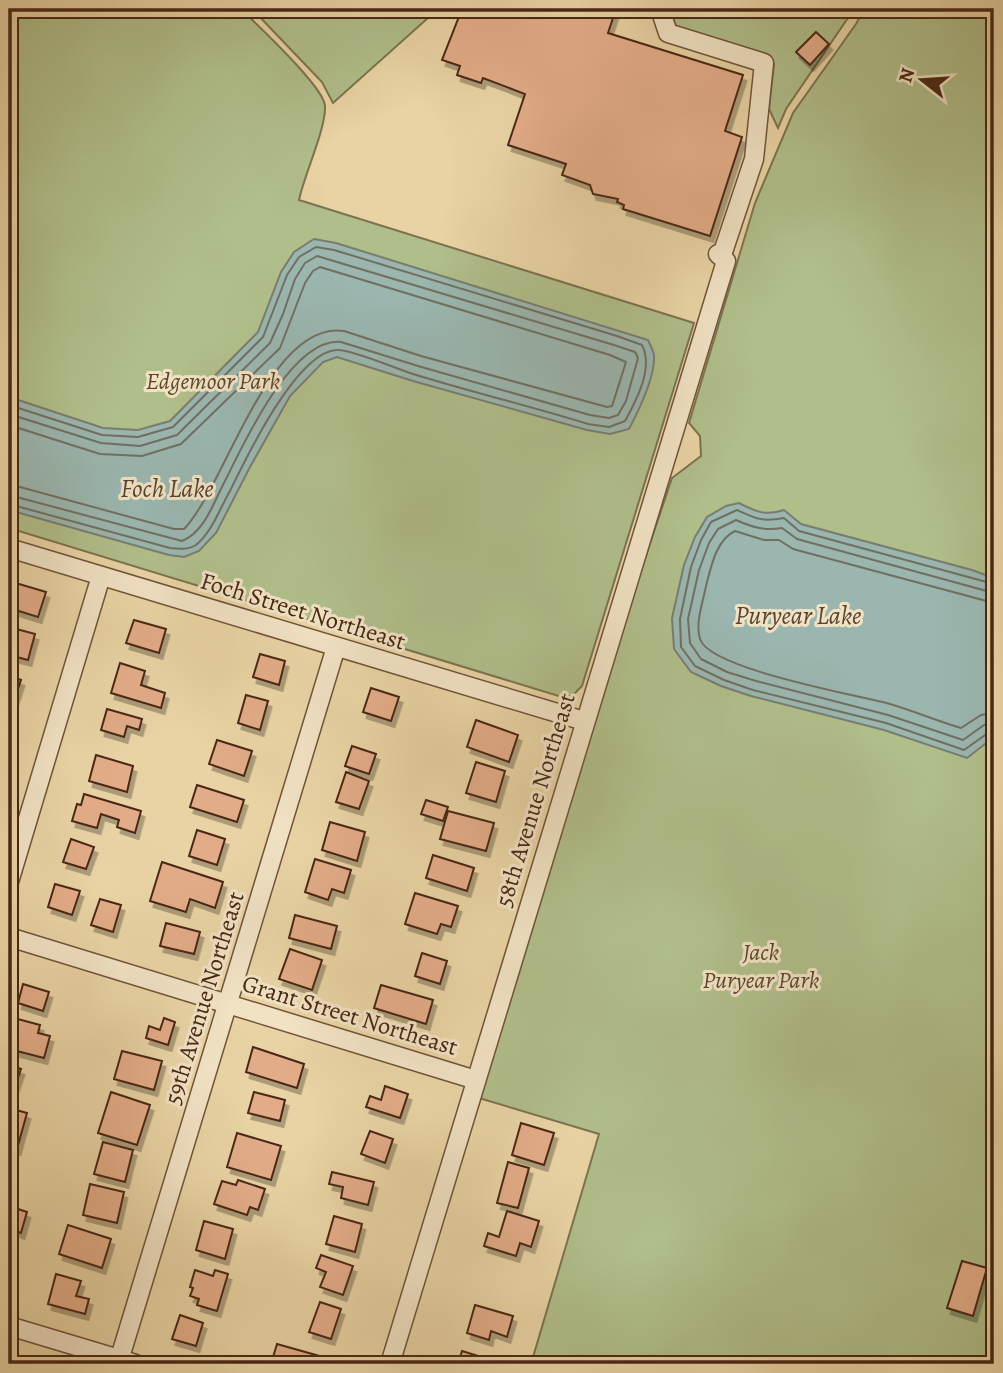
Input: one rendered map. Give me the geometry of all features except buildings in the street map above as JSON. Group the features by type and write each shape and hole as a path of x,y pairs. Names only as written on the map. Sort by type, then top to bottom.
{"street":[{"name":"58th Avenue Northeast","path":"390,1364 584,721 627,591 724,273 726,261 720,254 754,159 764,63 668,33 660,9"},
{"name":"Foch Street Northeast","path":"9,548 584,721"},
{"path":"9,882 101,576"},
{"name":"59th Avenue Northeast","path":"125,1363 228,1003 336,647"},
{"name":"Grant Street Northeast","path":"9,937 476,1080"},
{"path":"9,1326 125,1363"}],"green space":[{"name":"Edgemoor Park","path":"9,9 241,9 302,71 322,97 325,106 322,127 299,200 694,323 582,686 572,696 562,697 9,528"},
{"path":"438,9 333,103 322,82 253,10"},
{"path":"670,9 854,9 786,109 778,128 769,109 774,64 767,54 676,26"},
{"name":"Jack Puryear Park","path":"864,9 994,9 994,1364 531,1364 599,1134 479,1098 611,660 672,478 701,456 700,436 689,423 755,203 793,113"}],"water":[{"name":"Foch Lake","path":"314,239 336,243 648,340 654,354 654,365 646,394 629,429 610,434 587,430 337,357 323,362 290,396 216,533 199,551 184,557 169,555 9,510 9,397 103,428 138,430 170,421 258,332 281,272 294,252"},
{"name":"Puryear Lake","path":"739,503 761,512 784,510 801,524 994,578 994,737 967,758 884,730 751,696 691,672 674,649 672,618 684,565 695,537 707,517 726,506"}]}
